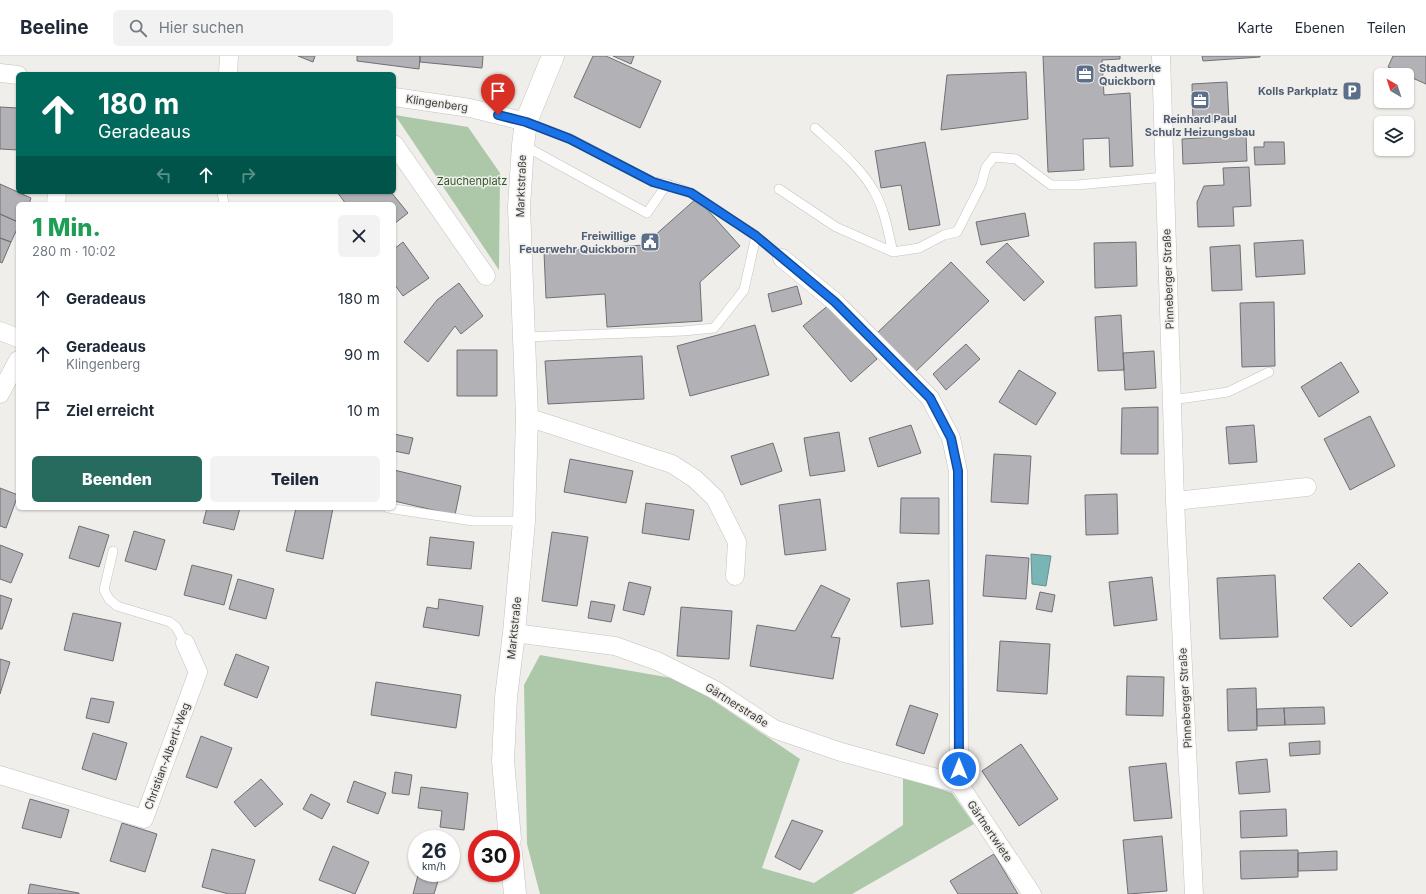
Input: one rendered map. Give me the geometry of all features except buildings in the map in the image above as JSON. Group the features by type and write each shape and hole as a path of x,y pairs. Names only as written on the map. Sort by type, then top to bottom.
{"main road":[{"name":"Marktstraße","path":"509,830 503,761 506,697 514,634 524,521 527,417 519,207 526,122 553,56"},
{"path":"514,882 515,894"}],"street":[{"path":"228,72 229,56"},
{"name":"Pinneberger Straße","path":"1161,56 1175,501 1194,894"},
{"path":"0,73 16,75"},
{"name":"Klingenberg","path":"396,97 470,108 526,122"},
{"path":"396,147 486,276"},
{"path":"782,258 835,302 930,398 951,438 958,471 959,784"},
{"path":"0,331 16,337"},
{"path":"0,394 16,364"},
{"path":"527,417 672,464 695,479 715,498 737,542 735,576"},
{"path":"1175,501 1307,487"},
{"name":"Gärtnerstraße","path":"514,634 615,646 657,661 715,690 774,729 841,752 959,784"},
{"name":"Christian-Alberti-Weg","path":"0,775 144,819 198,672 185,643"},
{"name":"Gärtnertwiete","path":"959,784 1032,894"}],"lane":[{"path":"526,122 570,139 653,182 667,184 691,193 756,236 782,258"},
{"path":"814,128 852,162 875,193 884,215 893,252"},
{"path":"523,145 647,213 667,184"},
{"path":"779,189 836,227 893,252 919,248 944,235 957,232 981,185 986,167 994,157 1016,158 1051,186 1165,177"},
{"path":"525,336 683,331 714,328 744,290 756,236"},
{"path":"1172,400 1228,392 1269,372"},
{"path":"396,509 473,521 524,521"},
{"path":"113,550 104,590 109,599 117,606 170,622 176,627 185,643"}],"green space":[{"name":"Zauchenplatz","path":"396,115 468,127 500,173 499,270"},
{"path":"540,655 683,680 800,759 762,868 814,883 903,825 903,777 952,793 974,824 852,894 540,894 527,844 524,685"}],"water":[{"path":"1031,554 1051,556 1046,586 1032,584"}],"place":[{"name":"Stadtwerke Quickborn","path":"1085,74"},
{"name":"Kolls Parkplatz","path":"1352,91"},
{"name":"Reinhard Paul Schulz Heizungsbau","path":"1200,100"},
{"name":"Freiwillige Feuerwehr Quickborn","path":"650,242"}],"route":[{"path":"498,115 526,122 570,139 653,182 667,184 691,193 712,206 756,236 835,302 930,398 951,438 958,471 959,769"}]}
